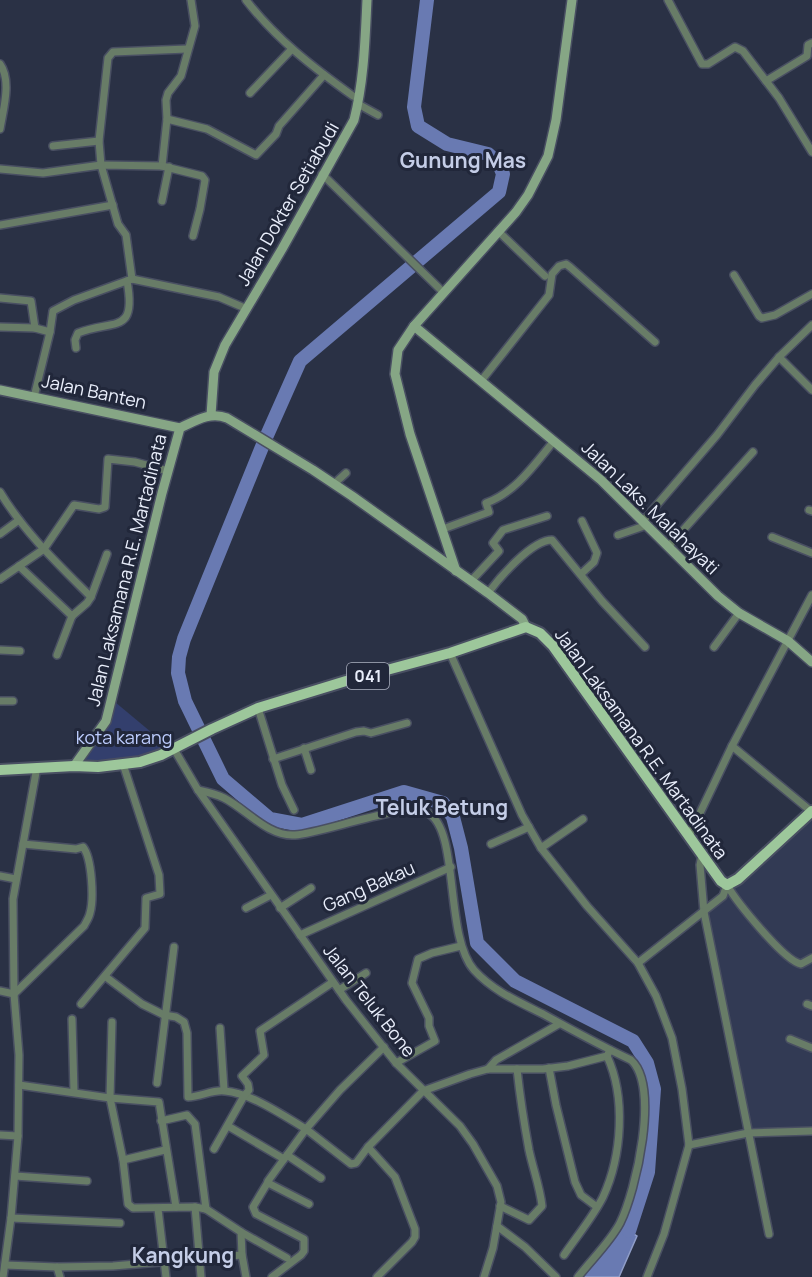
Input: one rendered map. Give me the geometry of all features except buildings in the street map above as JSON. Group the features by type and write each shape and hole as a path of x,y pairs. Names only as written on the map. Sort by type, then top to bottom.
{"main road":[{"name":"Jalan Laksamana R.E. Martadinata","path":"176,748 258,708 450,653 526,627 540,633 553,646 702,855 721,881 727,885"},
{"name":"041","path":"0,770 37,767 98,767 140,762 176,748"},
{"path":"727,885 738,879 812,811"}],"street":[{"path":"162,201 166,167 166,100 168,93 181,76 195,26 191,0"},
{"path":"246,0 291,50 378,115"},
{"name":"Jalan Dokter Setiabudi","path":"211,415 216,364 225,345 354,120 365,45 367,0"},
{"path":"456,571 410,434 395,374 395,363 398,350 414,326 528,195 548,156 556,120 572,0"},
{"path":"668,0 702,64 708,64 735,47 743,51 779,98 812,152"},
{"path":"766,81 807,56 808,45 812,43"},
{"path":"76,348 75,340 78,333 120,322 127,316 130,305 126,235 118,224 101,165 99,141 106,66 110,54 135,50 187,49"},
{"path":"250,93 291,50"},
{"path":"0,64 5,77 0,129"},
{"path":"167,119 207,129 256,155 324,75"},
{"path":"53,146 99,141"},
{"path":"0,169 43,173 101,165 166,167 202,176 205,180 193,236"},
{"path":"322,174 444,292"},
{"path":"0,225 113,205"},
{"path":"498,231 545,276"},
{"path":"481,381 549,295 552,274 559,266 566,264 655,342"},
{"path":"734,275 762,318 776,315 812,294"},
{"path":"34,397 50,332 51,315 55,308 130,280 219,297 247,309"},
{"path":"0,298 29,300 32,303 34,328"},
{"path":"618,535 645,523 755,385 779,357 812,325"},
{"name":"Jalan Laks. Malahayati","path":"414,326 601,480 718,596 739,613 788,640 812,662"},
{"path":"0,327 34,328 50,332"},
{"path":"779,357 812,390"},
{"name":"Jalan Banten","path":"0,390 180,428"},
{"name":"Jalan Laksamana R.E. Martadinata","path":"74,766 106,721 180,428 211,415 225,417 334,484 488,593 522,619 526,627"},
{"path":"443,529 489,512 486,503 502,497 519,482 554,441"},
{"path":"668,547 753,452"},
{"path":"0,579 44,549 74,505 105,507 108,459 135,462 168,471"},
{"path":"334,484 346,473"},
{"path":"0,492 2,502 91,597"},
{"path":"471,581 500,551 493,543 503,530 547,516"},
{"path":"0,534 19,520"},
{"path":"581,574 594,562 597,553 582,521"},
{"path":"772,537 812,553"},
{"path":"488,593 514,563 545,540 552,540 602,601 645,647"},
{"path":"57,656 72,616 91,597 107,554"},
{"path":"19,567 72,616"},
{"path":"689,836 732,746 812,595"},
{"path":"714,647 739,613"},
{"path":"0,650 20,651"},
{"path":"450,653 529,827 541,848 587,906 638,963 656,996 672,1038 682,1089 689,1145 648,1277"},
{"path":"0,700 13,701"},
{"path":"258,708 273,759 285,793 294,810"},
{"path":"273,759 360,731 370,733 407,723"},
{"path":"732,746 812,811"},
{"name":"Jalan Teluk Bone","path":"176,748 198,790 333,982 396,1063 460,1126 473,1144 497,1186 500,1206 493,1248 484,1277"},
{"path":"304,748 311,770"},
{"path":"81,1005 145,928 146,898 160,894 159,875 123,764"},
{"path":"3,1277 18,1136 18,1037 14,994 13,899 37,767"},
{"path":"198,790 224,798 273,830 292,835 317,832 390,813 420,810 429,813 437,822 446,846 451,867 452,892 461,946 474,970 499,991 609,1053 631,1060 638,1066 643,1078 643,1137 634,1184 619,1224 578,1277"},
{"path":"541,848 583,819"},
{"path":"491,844 529,827"},
{"path":"14,994 84,926 90,914 91,881 88,853 83,847 76,849 23,844"},
{"path":"702,855 700,865 704,912 769,1234"},
{"name":"Gang Bakau","path":"300,935 451,867"},
{"path":"0,876 16,879"},
{"path":"638,963 723,896 727,885"},
{"path":"727,885 759,927 792,961 801,964 812,958"},
{"path":"280,908 311,888"},
{"path":"246,908 271,895"},
{"path":"396,1063 435,1041 429,1026 429,1018 412,983 418,959 432,952 461,946"},
{"path":"157,1083 174,947"},
{"path":"339,990 366,973"},
{"path":"106,977 142,1004 164,1016 181,1019 184,1022 187,1033 188,1096 193,1097 224,1090 243,1096 306,1129 351,1164 356,1163 368,1147 423,1091 488,1069 568,1066 609,1053"},
{"path":"214,1149 243,1096 249,1090 242,1076 264,1055 260,1031 333,982"},
{"path":"0,991 14,994"},
{"path":"72,1019 74,1092"},
{"path":"112,1022 110,1098 123,1160 128,1204 133,1208 195,1207 206,1209 287,1258"},
{"path":"488,1069 496,1060 559,1024"},
{"path":"220,1028 224,1090"},
{"path":"790,1039 812,1048"},
{"path":"272,1277 301,1255 304,1251 304,1239 256,1214 253,1207 306,1129 340,1090 384,1047"},
{"path":"564,1255 604,1195 616,1154 620,1130 620,1110 609,1053"},
{"path":"549,1068 575,1182 581,1196 597,1207"},
{"path":"500,1206 529,1220 542,1206 523,1120 517,1069"},
{"path":"19,1085 110,1098 159,1102 176,1207"},
{"path":"161,1121 187,1115 195,1124 206,1209"},
{"path":"228,1126 321,1178"},
{"path":"689,1145 748,1133 812,1131"},
{"path":"0,1135 18,1136"},
{"path":"368,1147 395,1177 415,1229 412,1242 377,1277"},
{"path":"123,1160 165,1150"},
{"path":"15,1176 87,1181"},
{"path":"268,1182 309,1204"},
{"path":"195,1207 201,1277"},
{"path":"158,1209 166,1277"},
{"path":"11,1218 120,1223"},
{"path":"497,1226 525,1247 556,1277"},
{"path":"241,1232 246,1277"},
{"path":"5,1265 113,1266 242,1255"},
{"path":"57,1267 60,1277"}],"shaded area":[{"path":"812,809 812,1131 748,1133 704,912 727,885"},
{"path":"621,1226 637,1236 619,1277 579,1277"}],"green space":[{"name":"kota karang","path":"115,702 169,747 141,759 75,764"}],"waterway":[{"path":"427,0 414,107 418,126 447,144 488,154 499,164 503,174 499,192 300,361 264,442 184,639 178,673 185,701 223,779 270,819 302,825 404,792 443,803 453,817 461,848 477,943 515,981 633,1041 647,1063 654,1089 648,1172 629,1231"}],"district":[{"name":"Gunung Mas","path":"463,161"},
{"name":"Teluk Betung","path":"442,808"},
{"name":"Kangkung","path":"183,1256"}]}
